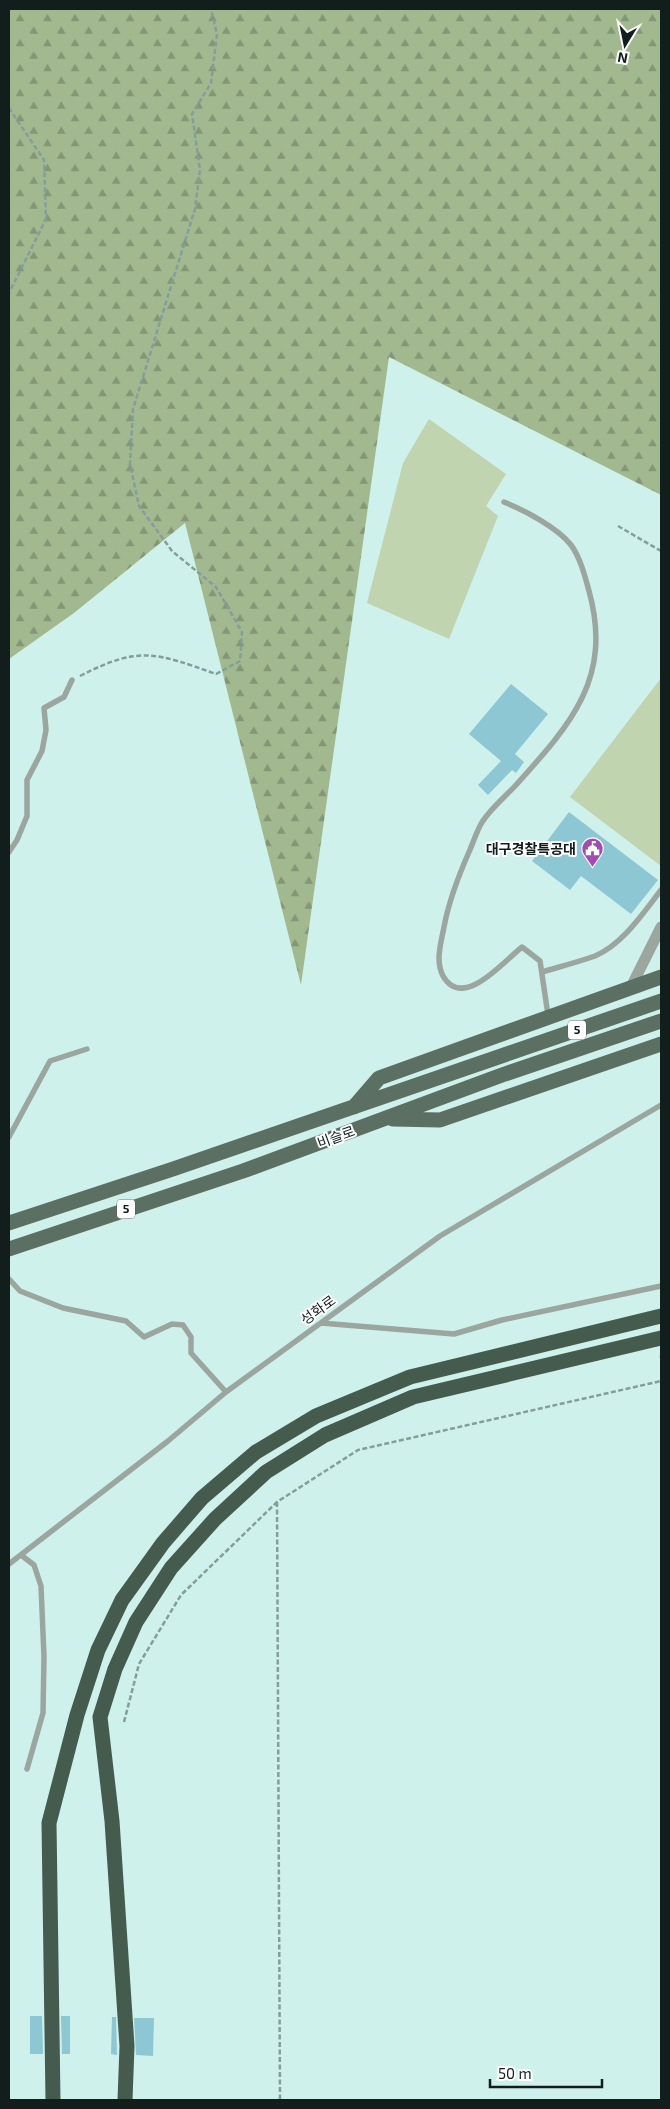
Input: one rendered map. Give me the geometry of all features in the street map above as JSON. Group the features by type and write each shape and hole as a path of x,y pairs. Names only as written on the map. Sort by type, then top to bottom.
{"highway":[{"path":"53,2100 50,1823 77,1715 98,1650 122,1600 163,1543 202,1498 256,1452 316,1416 410,1377 661,1316"},
{"path":"125,2100 127,2046 118,1899 112,1821 100,1717 115,1669 136,1622 171,1568 215,1519 266,1472 325,1435 413,1397 661,1338"}],"main road":[{"path":"353,1108 379,1078 661,977"},
{"name":"비슬로","path":"9,1223 353,1108 661,1001"},
{"name":"비슬로","path":"9,1249 243,1171 502,1075 661,1021"},
{"path":"385,1119 440,1120 661,1044"}],"street":[{"path":"631,987 661,927"}],"lane":[{"path":"504,502 530,512 570,545 584,574 595,613 596,648 591,677 579,705 561,735 481,824 450,896 439,958 443,975 451,985 466,989 478,984 522,946 540,961 548,1017"},
{"path":"9,852 17,840 27,816 27,780 42,751 46,730 44,708 64,697 72,680"},
{"path":"542,972 596,955 610,947 638,920 661,890"},
{"path":"9,1137 50,1061 87,1048"},
{"name":"성화로","path":"9,1564 168,1441 226,1392 440,1236 661,1105"},
{"path":"9,1279 20,1291 63,1308 126,1321 144,1337 172,1324 183,1325 191,1337 191,1353 226,1392"},
{"path":"321,1323 454,1334 502,1320 661,1286"},
{"path":"20,1555 34,1564 42,1586 44,1648 43,1712 27,1769"}],"path":[{"path":"72,680 98,666 134,654 164,656 216,674 240,661 242,632 216,587 172,551 139,506 130,464 133,410 195,209 200,170 192,114 211,83 217,34 212,9"},
{"path":"9,108 44,160 46,219 9,293"},
{"path":"618,526 661,550"},
{"path":"124,1722 139,1664 180,1595 277,1502 358,1450 661,1380"},
{"path":"277,1502 280,2100"}],"green space":[{"path":"9,9 661,9 661,495 389,357 301,985 185,523 74,613 9,659"},
{"path":"429,419 506,474 486,506 498,516 449,639 367,603 403,463"},
{"path":"661,678 661,866 570,797"}],"building":[{"path":"511,684 548,714 515,754 524,762 516,773 512,770 488,795 478,785 501,761 469,734"},
{"name":"대구경찰특공대","path":"569,812 658,880 631,914 581,876 570,890 532,861"},
{"path":"30,2016 42,2016 43,2054 30,2054"},
{"path":"61,2016 70,2016 70,2054 62,2054"},
{"path":"112,2017 116,2017 117,2055 111,2054"},
{"path":"134,2018 154,2018 153,2056 136,2055"}],"place":[{"name":"대구경찰특공대","path":"592,868"}]}
